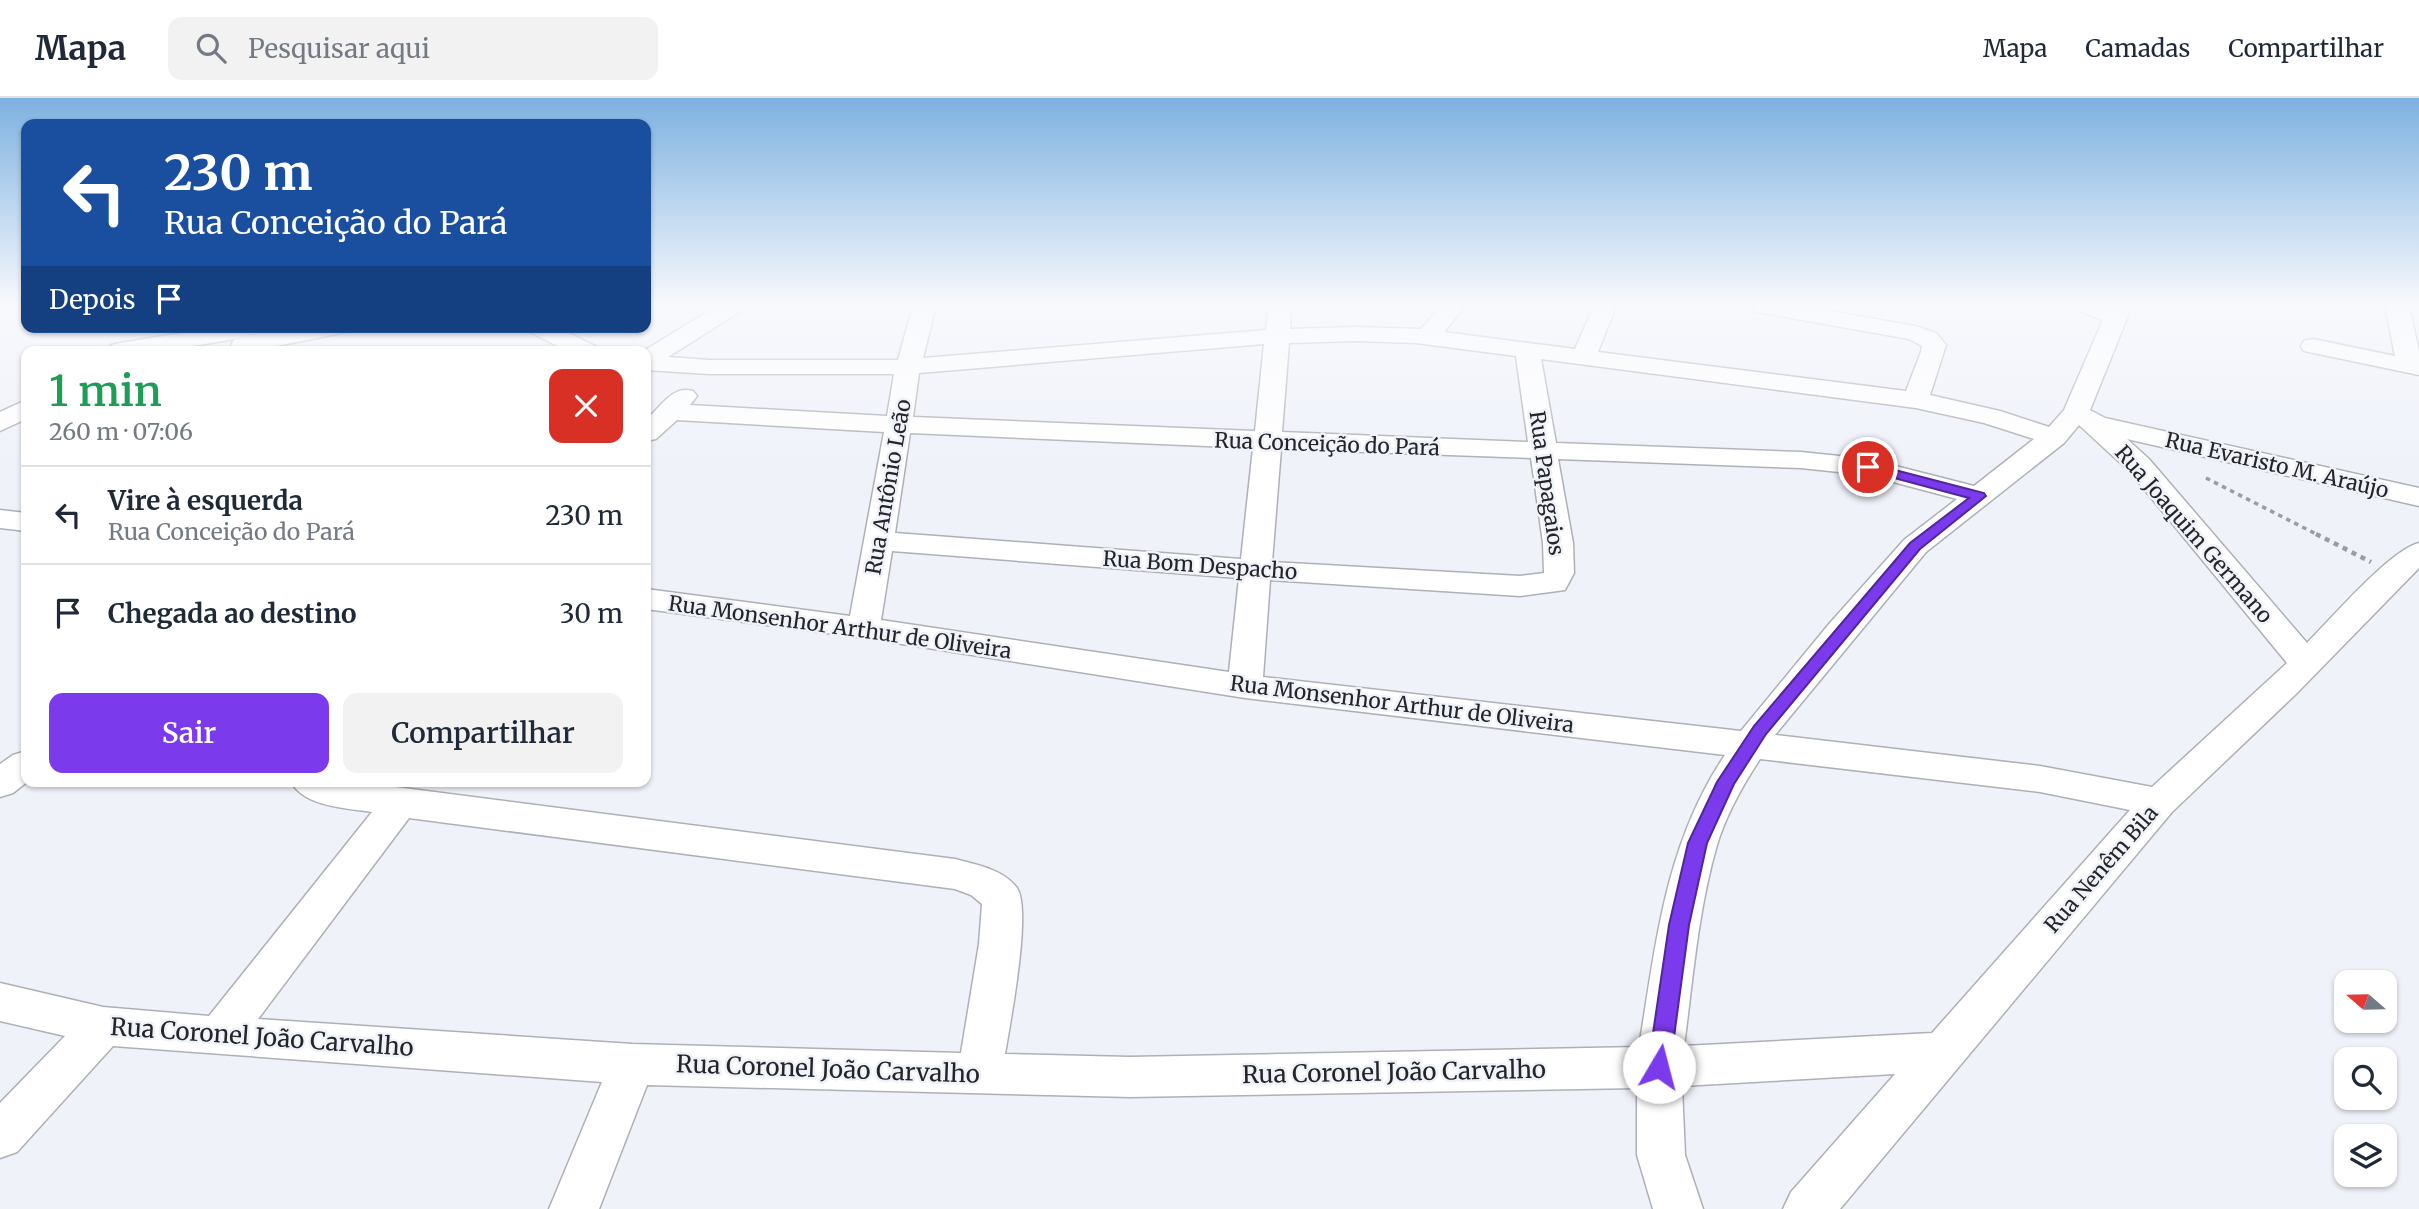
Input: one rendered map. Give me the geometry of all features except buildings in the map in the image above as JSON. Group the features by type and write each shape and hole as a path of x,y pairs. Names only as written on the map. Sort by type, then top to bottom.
{"street":[{"name":"Rua Antônio Leão","path":"864,628 911,358"},
{"name":"Rua Evaristo M. Araújo","path":"651,362 709,367 908,368 1022,358"},
{"path":"1245,686 1276,358"},
{"name":"Rua Papagaios","path":"1520,586 1554,583 1559,573 1558,543 1528,358"},
{"name":"Rua Evaristo M. Araújo","path":"1584,358 1916,400 1991,417 2075,425 2419,497"},
{"path":"1916,400 1931,358"},
{"path":"1678,1209 1661,1155 1659,1067 1679,925 1698,843 1726,782 1750,745 1841,631 1915,546 2075,425 2094,358"},
{"path":"2371,358 2415,367"},
{"path":"651,429 671,412 709,367"},
{"path":"0,423 21,411"},
{"name":"Rua Conceição do Pará","path":"671,412 1270,441 1801,460 1908,476 1980,496"},
{"name":"Rua Joaquim Germano","path":"2075,425 2139,465 2306,664"},
{"path":"0,519 21,521"},
{"name":"Rua Bom Despacho","path":"880,541 1256,570 1520,586"},
{"name":"Rua Nenêm Bila","path":"1808,1209 2159,802 2411,566"},
{"name":"Rua Monsenhor Arthur de Oliveira","path":"651,600 864,628 1245,686 2040,779 2159,802"},
{"path":"0,783 21,768"},
{"path":"320,787 332,792 400,803 955,874 985,883 1002,898 1000,944 980,1074"},
{"path":"220,1036 400,803"},
{"name":"Rua Coronel João Carvalho","path":"0,1002 103,1026 220,1036 632,1064 980,1074 1130,1077 1659,1067 1943,1052"},
{"path":"0,1136 103,1026"},
{"path":"575,1209 632,1064"}],"path":[{"path":"2206,478 2411,566"}],"route":[{"path":"1659,1067 1679,925 1698,843 1726,782 1760,730 1915,546 1980,496 1868,467"}]}
